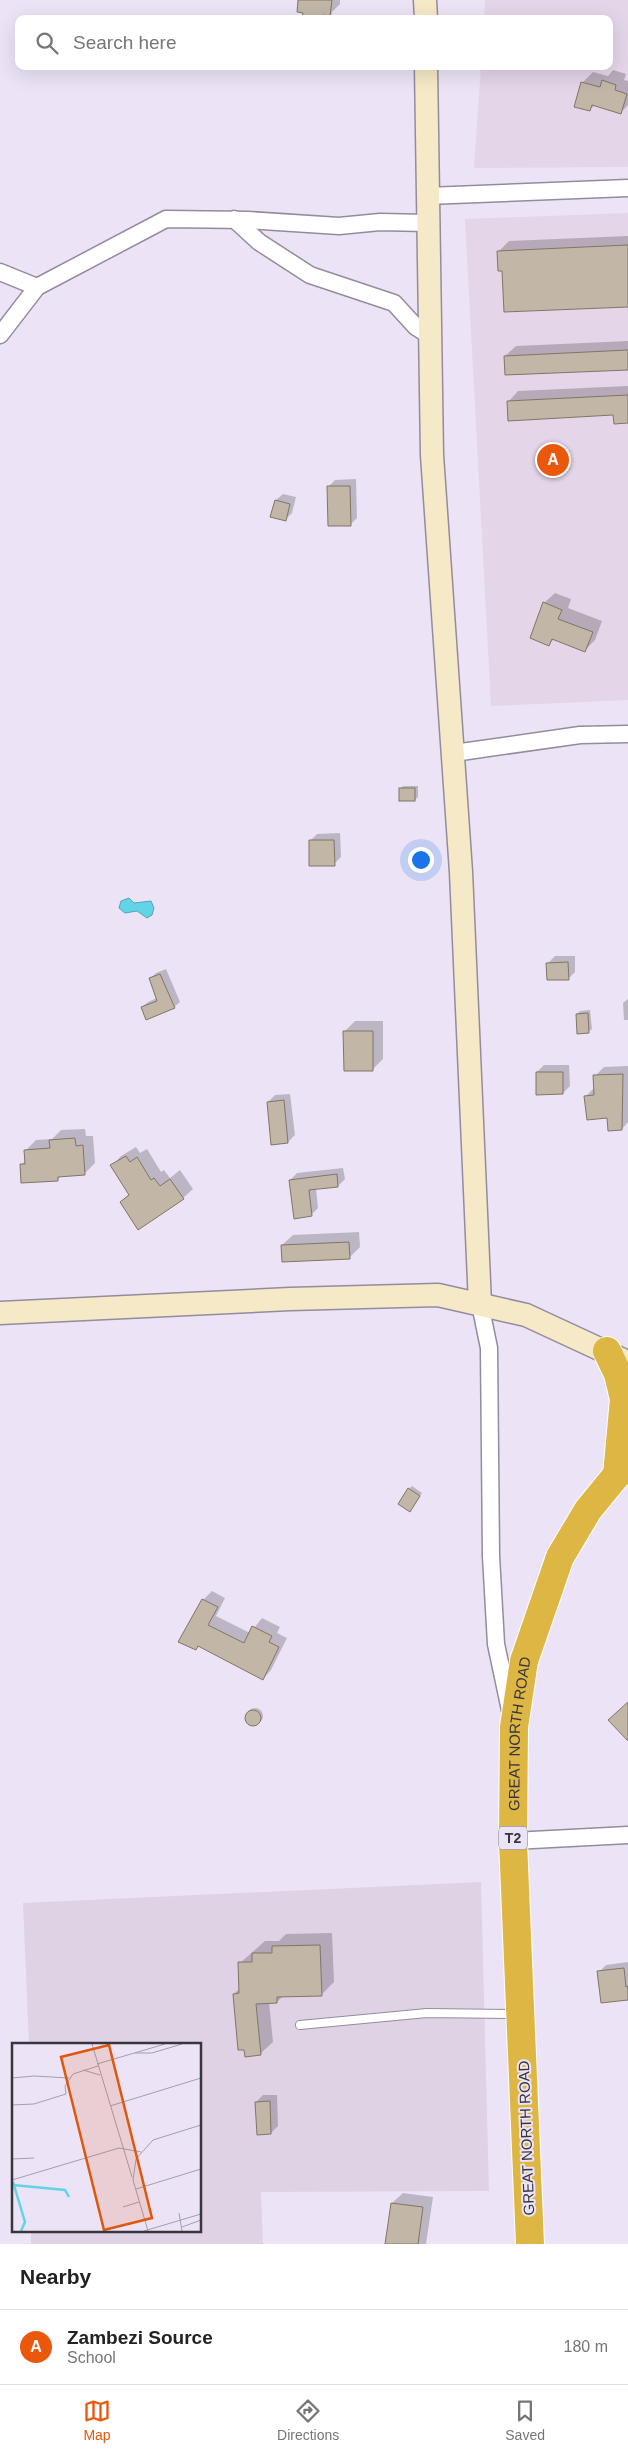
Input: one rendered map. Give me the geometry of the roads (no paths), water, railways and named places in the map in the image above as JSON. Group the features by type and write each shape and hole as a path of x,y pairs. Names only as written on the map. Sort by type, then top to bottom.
{"highway":[{"path":"617,1358 618,1374 623,1393 622,1468"},
{"name":"GREAT NORTH ROAD","path":"530,2244 513,1842 514,1727 524,1661 560,1557 588,1510 622,1468"}],"street":[{"path":"425,0 426,15"},
{"path":"426,70 432,455 454,753 471,1075 480,1304 490,1348 490,1546 496,1644 514,1727"},
{"path":"427,196 628,188"},
{"path":"0,335 37,287 166,219 234,219 339,226 380,222 427,223"},
{"path":"234,219 259,242 310,275 394,303 416,327 430,336"},
{"path":"0,272 37,287"},
{"path":"454,753 580,735 628,734"},
{"path":"0,1313 290,1299 438,1295 526,1314 617,1358"},
{"path":"513,1842 628,1835"}],"lane":[{"path":"300,2025 427,2013 520,2014"}],"water":[{"path":"129,898 134,903 151,901 154,908 152,915 147,918 137,911 125,913 119,908 121,901"}],"place":[{"name":"Zambezi Source","path":"553,460"}]}
